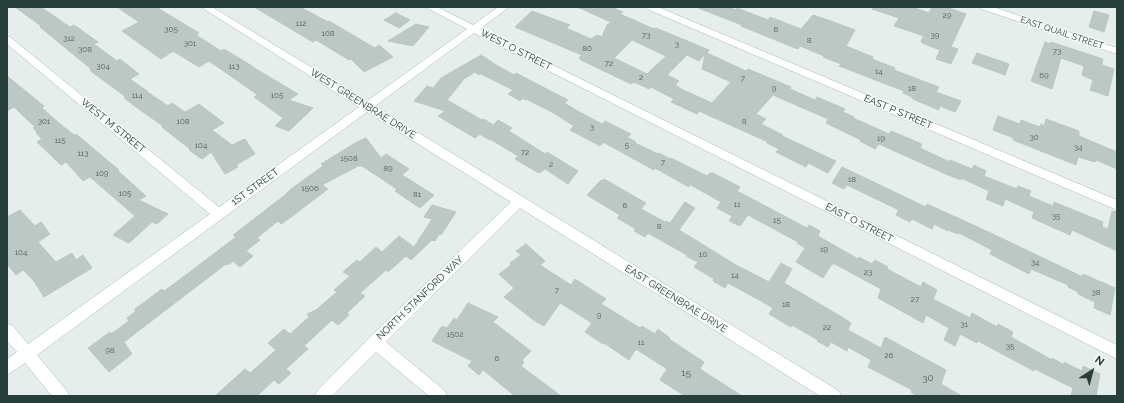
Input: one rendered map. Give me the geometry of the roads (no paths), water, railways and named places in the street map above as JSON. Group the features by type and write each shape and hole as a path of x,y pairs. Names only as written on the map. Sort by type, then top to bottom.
{"street":[{"name":"WEST GREENBRAE DRIVE","path":"206,7 519,201"},
{"name":"WEST O STREET","path":"430,7 602,93"},
{"name":"1ST STREET","path":"7,368 504,7"},
{"name":"EAST P STREET","path":"650,7 1117,205"},
{"name":"EAST QUAIL STREET","path":"984,7 1117,51"},
{"name":"WEST M STREET","path":"7,39 219,214"},
{"name":"EAST O STREET","path":"602,93 1117,352"},
{"name":"NORTH STANFORD WAY","path":"322,396 519,201"},
{"name":"EAST GREENBRAE DRIVE","path":"519,201 834,396"},
{"path":"7,330 62,396"},
{"path":"375,342 440,396"}]}
